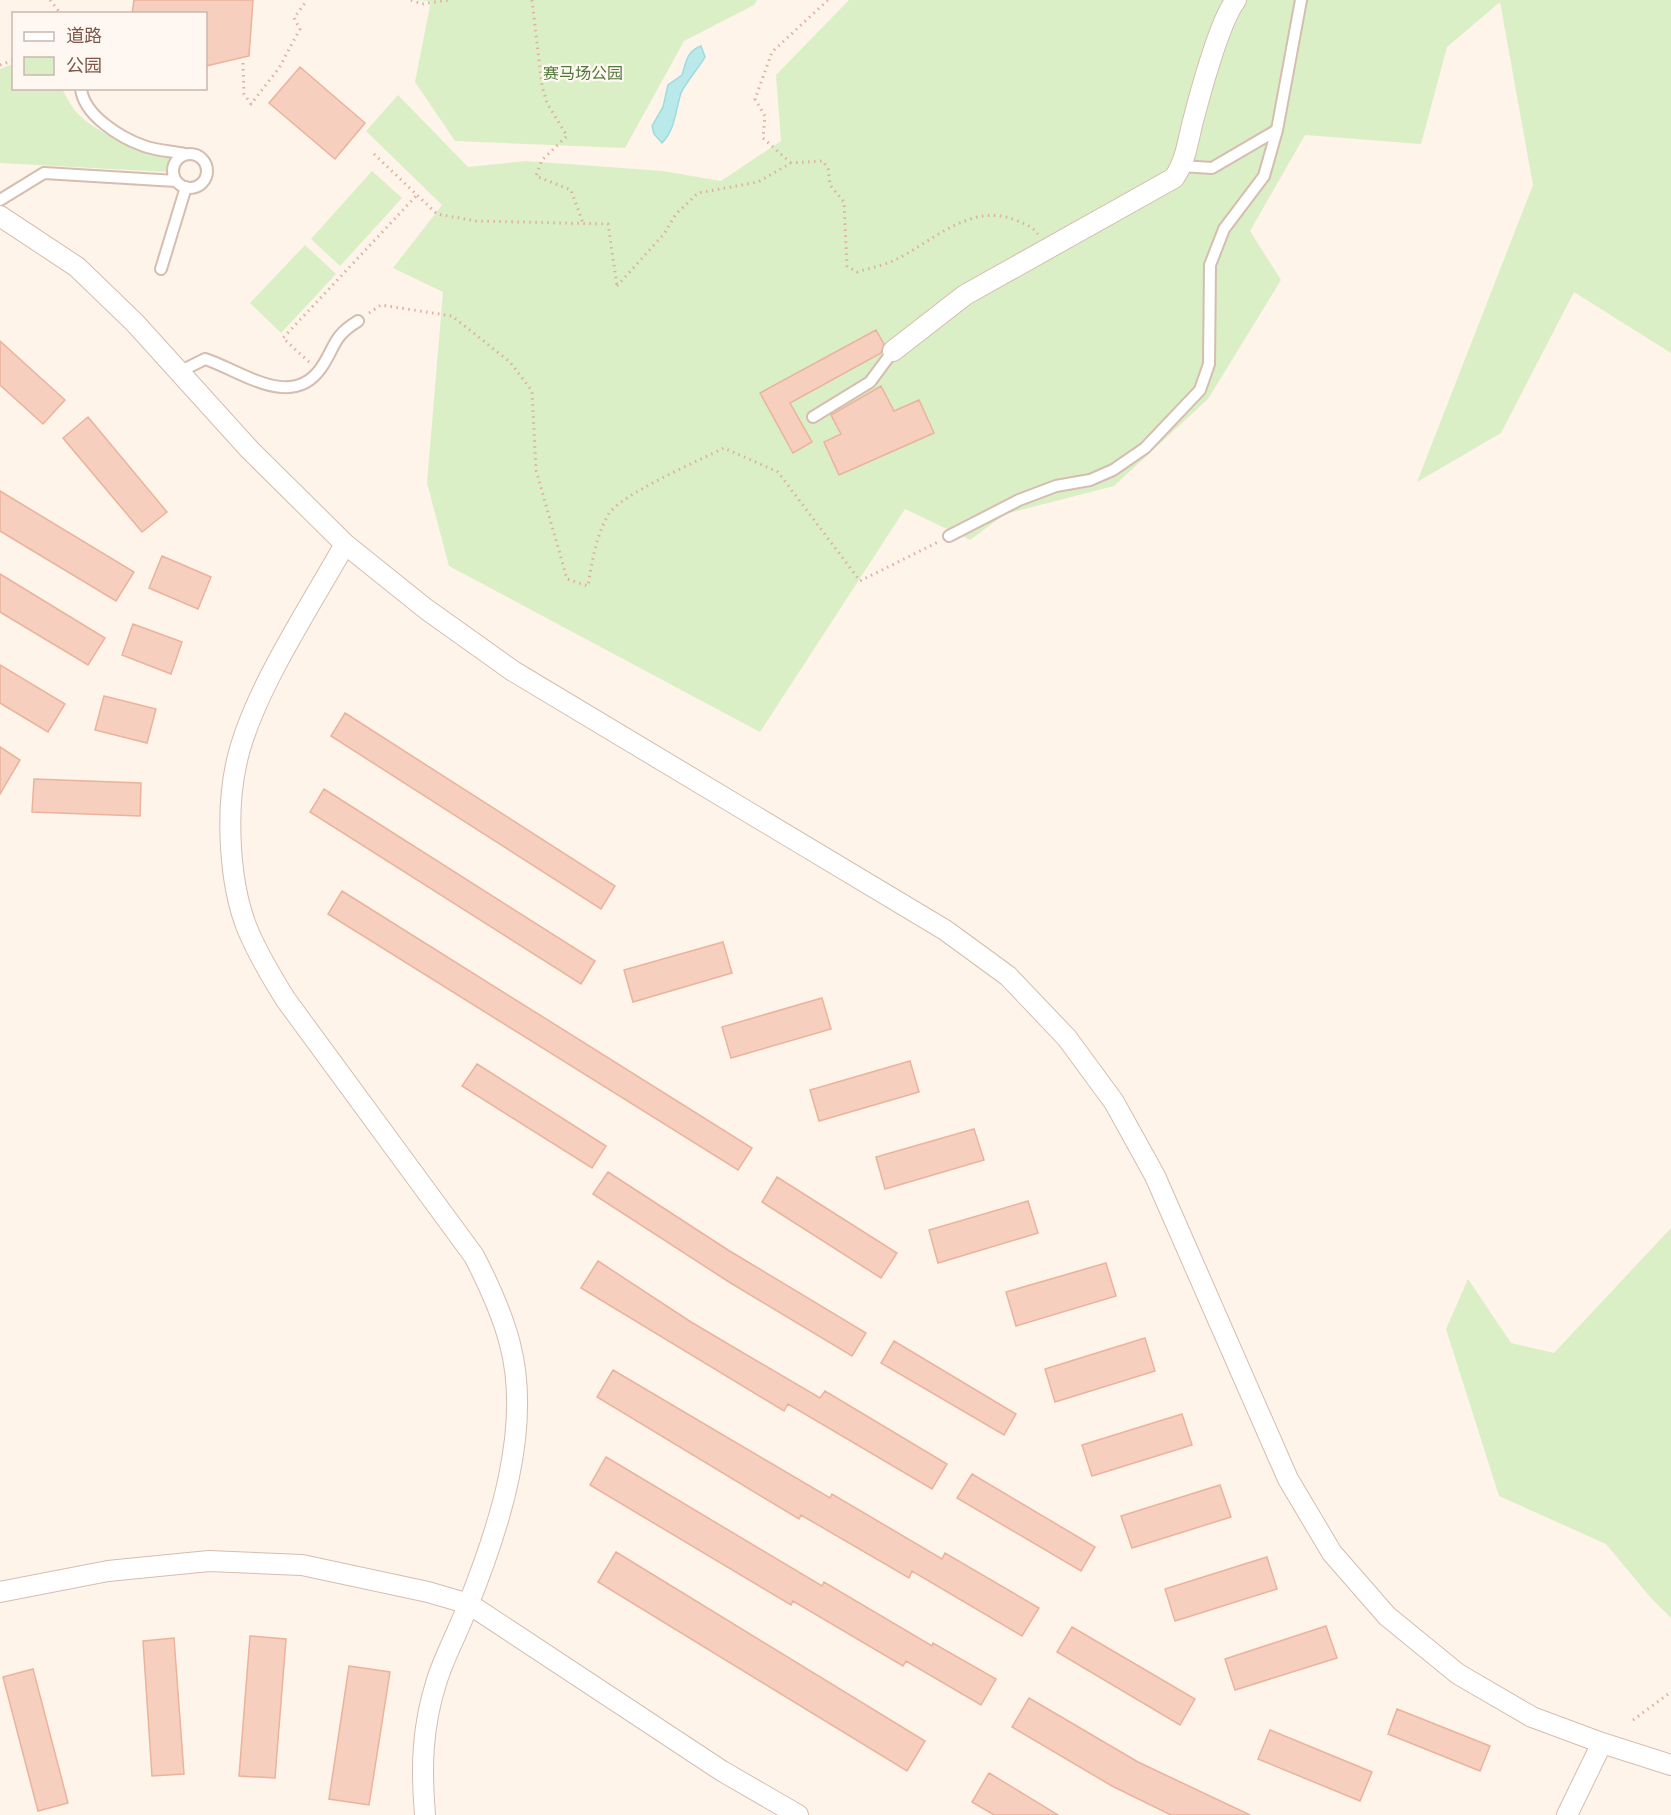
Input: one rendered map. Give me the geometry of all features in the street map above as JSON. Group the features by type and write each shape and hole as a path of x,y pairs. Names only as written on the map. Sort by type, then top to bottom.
{"street":[{"path":"893,351 965,295 1164,186 1174,178 1181,166 1196,108 1222,30 1236,0"},
{"path":"0,216 77,267 135,323 250,450 345,544 426,609 513,671 945,930 1008,976 1066,1038 1114,1102 1155,1176 1288,1479 1332,1553 1387,1616 1458,1674 1532,1717 1671,1765"},
{"path":"345,544 267,685 249,726 236,765 231,807 231,847 246,925 262,962 286,1000 474,1256 494,1295 511,1346 517,1394 516,1441 508,1484 469,1604 437,1679 427,1715 422,1748 425,1815"},
{"path":"0,1592 108,1571 209,1561 302,1564 428,1592 469,1604 722,1771 798,1815"},
{"path":"1567,1815 1602,1743"}],"lane":[{"path":"950,536 1019,500 1056,486 1090,480 1113,470 1145,448 1200,390 1209,363 1210,266 1224,230 1264,176 1277,130 1301,0"},
{"path":"0,200 44,173 181,184 202,182 206,172 200,158 142,146 127,138 92,112 82,98 81,90"},
{"path":"1181,166 1212,168 1277,130"},
{"path":"162,269 181,184 174,165 185,154"},
{"path":"179,372 205,360 262,384 285,387 307,380 319,371 338,336 358,321"},
{"path":"813,417 870,382 893,351"}],"path":[{"path":"50,0 59,12"},
{"path":"243,63 243,94 251,104 279,68 300,29 294,18 307,0"},
{"path":"411,0 422,4 449,0"},
{"path":"791,163 763,138 765,116 755,99 772,52 828,0"},
{"path":"533,2 542,86 547,103 567,136 542,160 536,176 572,190 583,223"},
{"path":"374,154 437,214 476,221 608,224 617,286 664,234 676,214 698,193 758,182 791,163 823,162 828,169 830,185 844,202 848,266 857,272 896,260 941,231 983,215 1008,217 1033,227 1048,248"},
{"path":"319,371 284,338 417,194"},
{"path":"358,321 381,305 452,316 510,362 532,391 536,470 567,579 588,585 594,549 609,512 649,485 724,448 778,472 860,581 950,536"},
{"path":"1633,1720 1671,1692"}],"green space":[{"name":"赛马场公园","path":"416,0 757,0 754,5 684,41 625,148 455,141 415,82 431,1"},
{"path":"849,0 1671,0 1671,353 1574,292 1501,433 1417,482 1533,185 1500,2 1447,47 1421,144 1305,135 1250,231 1281,280 1208,399 1114,486 1005,514 970,540 905,509 760,732 449,566 427,483 443,292 393,268 442,205 366,131 398,95 468,167 526,161 663,171 721,181 781,141 776,75"},
{"path":"12,64 12,90 63,90 77,113 97,128 135,147 172,157 167,172 0,163 0,69"},
{"path":"372,171 402,198 340,266 311,239"},
{"path":"305,245 336,274 281,333 250,303"},
{"path":"1671,1228 1671,1618 1651,1598 1606,1544 1499,1496 1446,1329 1468,1279 1511,1343 1554,1353"}],"water":[{"path":"701,46 705,57 681,93 673,125 662,143 654,134 652,126 663,107 668,85 682,75 690,54"}],"building":[{"path":"134,0 253,0 249,56 207,66 207,12 132,12"},
{"path":"300,67 365,123 335,159 269,103"},
{"path":"876,330 884,344 881,353 790,403 812,442 793,453 760,393"},
{"path":"0,341 65,400 43,424 0,385"},
{"path":"881,386 894,411 919,400 934,433 839,475 824,442 841,434 831,415"},
{"path":"88,417 167,512 142,532 63,438"},
{"path":"0,491 134,572 116,601 0,531"},
{"path":"162,556 211,577 198,609 149,588"},
{"path":"0,574 105,638 88,665 0,612"},
{"path":"133,624 182,642 171,674 122,655"},
{"path":"0,665 65,704 48,732 0,703"},
{"path":"104,696 156,709 147,743 95,730"},
{"path":"345,713 615,886 601,909 331,736"},
{"path":"0,747 20,760 0,794"},
{"path":"34,779 141,783 140,816 32,812"},
{"path":"324,789 595,961 581,984 310,812"},
{"path":"342,891 752,1148 738,1170 328,914"},
{"path":"723,942 732,973 633,1002 624,970"},
{"path":"822,998 831,1029 731,1058 722,1027"},
{"path":"910,1061 919,1092 819,1121 810,1090"},
{"path":"477,1064 606,1146 592,1168 462,1086"},
{"path":"974,1129 984,1160 885,1189 876,1157"},
{"path":"608,1172 728,1250 866,1333 852,1356 729,1282 593,1194"},
{"path":"777,1177 897,1253 881,1278 762,1202"},
{"path":"1028,1201 1038,1233 938,1263 929,1230"},
{"path":"598,1261 691,1322 820,1398 825,1391 947,1464 932,1489 788,1404 784,1411 581,1288"},
{"path":"1106,1263 1116,1296 1016,1326 1006,1292"},
{"path":"1145,1338 1155,1371 1055,1402 1045,1369"},
{"path":"894,1341 1016,1414 1004,1435 881,1363"},
{"path":"613,1370 830,1498 832,1494 942,1559 945,1553 1039,1608 1022,1636 912,1571 909,1578 801,1515 799,1519 597,1397"},
{"path":"1182,1414 1192,1445 1092,1476 1082,1445"},
{"path":"606,1457 822,1586 824,1582 932,1646 933,1643 996,1679 981,1705 906,1661 903,1666 793,1601 791,1605 590,1485"},
{"path":"972,1474 1095,1547 1081,1571 957,1498"},
{"path":"1220,1485 1231,1517 1132,1548 1121,1516"},
{"path":"616,1552 925,1741 907,1771 598,1582"},
{"path":"1267,1557 1277,1589 1175,1621 1165,1589"},
{"path":"1326,1626 1337,1658 1235,1690 1225,1659"},
{"path":"1072,1627 1195,1699 1180,1725 1057,1652"},
{"path":"250,1636 286,1639 275,1778 239,1776"},
{"path":"174,1638 184,1774 152,1776 143,1641"},
{"path":"349,1666 390,1672 369,1805 329,1799"},
{"path":"33,1669 68,1803 38,1811 3,1677"},
{"path":"1029,1698 1138,1762 1250,1815 1171,1815 1112,1786 1012,1727"},
{"path":"1397,1709 1490,1746 1480,1771 1388,1734"},
{"path":"1270,1730 1372,1772 1360,1801 1258,1759"},
{"path":"989,1773 1058,1815 994,1815 972,1802"}]}
